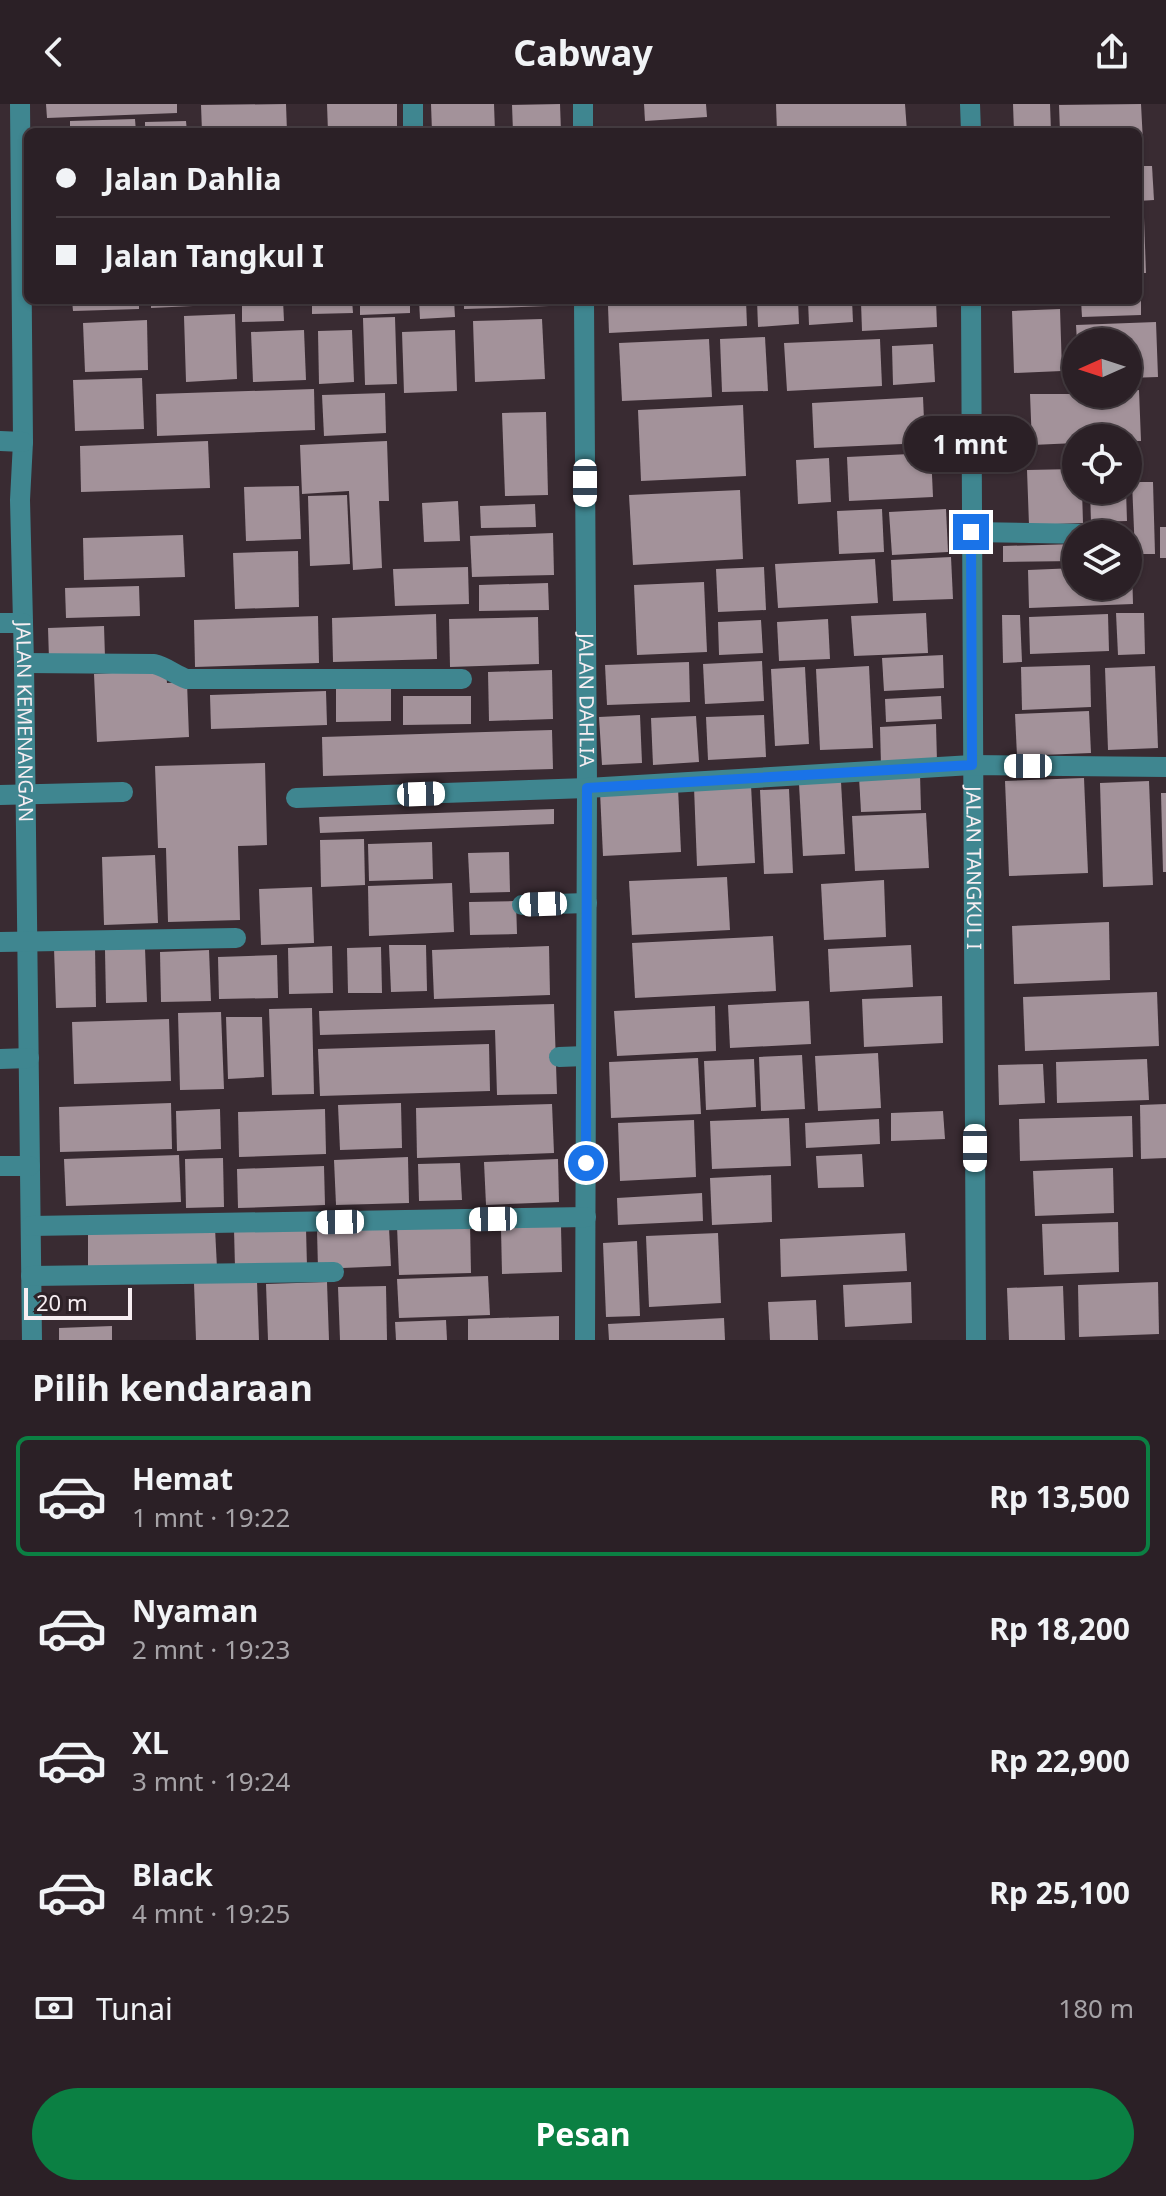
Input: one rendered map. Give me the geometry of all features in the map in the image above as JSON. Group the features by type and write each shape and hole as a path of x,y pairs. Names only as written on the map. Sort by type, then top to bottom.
{"street":[{"path":"413,104 413,128"},
{"path":"583,104 583,128"},
{"path":"970,104 971,128"},
{"name":"JALAN KEMENANGAN","path":"13,105 23,442 10,500 23,623 32,1340"},
{"name":"JALAN DAHLIA","path":"584,304 587,788 585,1340"},
{"name":"JALAN TANGKUL I","path":"971,304 976,1340"},
{"path":"0,441 23,442"},
{"path":"971,532 1062,534"},
{"path":"0,623 23,623"},
{"path":"24,663 154,664 187,679 462,679"},
{"path":"296,798 587,788 972,765 1166,767"},
{"path":"0,795 123,792"},
{"path":"522,905 587,903"},
{"path":"0,942 236,938"},
{"path":"559,1057 586,1056"},
{"path":"0,1059 29,1058"},
{"path":"0,1166 30,1166"},
{"path":"31,1226 586,1217"},
{"path":"31,1276 334,1272"}],"building":[{"path":"46,104 177,104 177,113 47,118"},
{"path":"286,104 287,128 202,128 201,105"},
{"path":"327,104 397,104 397,128 328,128"},
{"path":"431,104 494,104 495,128 432,128"},
{"path":"560,104 561,128 513,128 512,105"},
{"path":"644,104 706,104 707,117 645,121"},
{"path":"776,104 905,104 907,128 777,128"},
{"path":"1013,104 1050,104 1051,128 1014,128"},
{"path":"1141,104 1143,142 1142,128 1060,128 1059,105"},
{"path":"135,119 136,128 70,128 70,121"},
{"path":"186,121 187,128 145,128 145,122"},
{"path":"1142,166 1152,166 1154,200 1142,201"},
{"path":"1142,218 1144,218 1146,273 1142,273"},
{"path":"72,304 139,304 139,309 73,311"},
{"path":"151,304 193,304 193,306 151,308"},
{"path":"242,304 283,304 284,321 242,322"},
{"path":"312,304 352,304 353,313 312,314"},
{"path":"360,304 410,304 410,313 360,315"},
{"path":"419,304 454,304 455,317 420,319"},
{"path":"464,304 549,304 549,306 464,309"},
{"path":"746,304 747,326 609,333 608,306"},
{"path":"757,304 798,304 799,324 758,327"},
{"path":"808,304 852,304 853,322 809,325"},
{"path":"861,304 936,304 937,327 862,331"},
{"path":"1081,304 1141,304 1141,315 1082,317"},
{"path":"1060,309 1062,371 1014,373 1012,311"},
{"path":"235,314 237,379 186,382 184,316"},
{"path":"395,317 397,384 365,385 363,318"},
{"path":"542,319 545,379 475,382 473,321"},
{"path":"147,320 148,370 85,372 83,323"},
{"path":"1156,322 1158,377 1142,378 1142,328 1076,328 1076,325"},
{"path":"304,330 306,380 253,382 251,332"},
{"path":"352,330 354,382 319,384 318,331"},
{"path":"455,330 457,391 404,393 402,332"},
{"path":"765,337 768,391 722,392 720,339"},
{"path":"709,339 712,397 622,401 619,343"},
{"path":"880,339 882,386 787,391 784,343"},
{"path":"933,344 935,382 893,385 892,346"},
{"path":"142,378 144,429 75,431 73,380"},
{"path":"314,389 315,430 157,436 156,394"},
{"path":"385,393 386,433 324,436 322,395"},
{"path":"1030,394 1062,394 1062,408 1140,408 1140,424 1062,424 1062,444 1032,445"},
{"path":"923,397 925,443 814,448 812,403"},
{"path":"743,405 746,476 641,481 638,410"},
{"path":"546,412 548,495 505,496 502,413"},
{"path":"208,441 210,488 81,492 80,446"},
{"path":"387,441 389,501 379,501 382,568 353,570 349,491 302,494 300,445"},
{"path":"931,453 933,497 849,501 847,457"},
{"path":"829,458 831,502 798,504 796,460"},
{"path":"1062,469 1062,504 1082,504 1083,520 1029,525 1027,470"},
{"path":"1142,482 1153,482 1155,554 1142,554 1142,520 1134,520 1133,504 1142,504"},
{"path":"299,486 301,539 246,541 244,487"},
{"path":"740,490 743,559 633,565 629,495"},
{"path":"347,495 350,564 310,566 308,496"},
{"path":"458,501 460,541 424,542 422,503"},
{"path":"535,504 536,527 481,528 480,506"},
{"path":"1090,504 1126,504 1127,520 1091,520"},
{"path":"882,509 884,552 839,554 837,511"},
{"path":"946,509 948,552 892,555 889,512"},
{"path":"1160,527 1166,527 1166,558 1160,558"},
{"path":"553,533 554,575 472,577 470,536"},
{"path":"183,535 185,577 84,580 83,538"},
{"path":"1062,544 1062,561 1003,562 1003,546"},
{"path":"298,551 299,607 235,609 233,553"},
{"path":"951,557 953,599 893,601 891,560"},
{"path":"875,559 878,603 778,608 775,564"},
{"path":"468,567 469,604 395,606 393,569"},
{"path":"764,567 766,610 718,612 716,569"},
{"path":"1062,569 1062,600 1133,600 1133,604 1029,608 1028,570"},
{"path":"704,582 707,652 637,655 634,585"},
{"path":"548,583 549,610 479,611 479,585"},
{"path":"139,586 140,616 66,618 65,588"},
{"path":"926,613 928,653 854,656 851,616"},
{"path":"1116,613 1144,613 1145,654 1118,655"},
{"path":"436,614 437,659 333,662 332,618"},
{"path":"1108,614 1109,651 1030,654 1029,617"},
{"path":"1002,615 1020,615 1022,662 1003,663"},
{"path":"318,616 319,663 195,667 194,620"},
{"path":"538,617 539,664 450,667 449,619"},
{"path":"828,619 830,659 779,661 777,622"},
{"path":"761,620 763,653 719,655 718,622"},
{"path":"104,626 105,658 49,660 48,628"},
{"path":"943,655 944,688 884,691 882,658"},
{"path":"762,661 764,701 705,704 703,664"},
{"path":"689,662 690,702 607,705 605,665"},
{"path":"1090,665 1091,707 1022,710 1021,667"},
{"path":"869,666 873,748 820,750 816,669"},
{"path":"1155,666 1158,748 1108,750 1105,668"},
{"path":"805,667 809,744 775,746 771,669"},
{"path":"166,670 167,683 187,682 189,737 97,742 94,674"},
{"path":"552,670 553,719 489,721 488,672"},
{"path":"391,687 391,721 336,722 336,688"},
{"path":"326,691 327,725 211,729 210,695"},
{"path":"403,696 471,696 471,724 403,725"},
{"path":"941,696 942,719 886,722 885,699"},
{"path":"1089,711 1091,753 1017,756 1015,714"},
{"path":"640,715 642,763 602,765 599,717"},
{"path":"764,715 766,757 708,760 706,717"},
{"path":"696,716 699,762 653,765 651,718"},
{"path":"936,724 937,762 881,765 880,727"},
{"path":"552,730 553,769 323,776 322,737"},
{"path":"265,763 267,845 238,846 240,920 168,922 166,848 158,848 155,766"},
{"path":"920,774 921,810 861,812 859,777"},
{"path":"1084,778 1088,873 1009,876 1005,781"},
{"path":"1149,781 1153,885 1103,887 1100,783"},
{"path":"841,782 845,854 803,856 799,784"},
{"path":"751,785 755,863 697,866 694,787"},
{"path":"678,788 681,852 603,856 600,792"},
{"path":"789,789 793,873 764,874 760,790"},
{"path":"1161,793 1166,793 1166,872 1163,872"},
{"path":"554,809 554,824 320,833 319,817"},
{"path":"926,813 929,868 855,871 852,816"},
{"path":"364,839 365,885 321,887 320,840"},
{"path":"432,842 433,879 369,881 368,844"},
{"path":"509,852 510,892 470,893 468,853"},
{"path":"155,855 158,923 104,925 102,857"},
{"path":"727,877 730,930 632,935 629,881"},
{"path":"884,880 886,937 824,940 821,884"},
{"path":"452,883 454,932 369,936 368,886"},
{"path":"312,887 314,943 261,945 259,889"},
{"path":"516,901 517,934 470,935 469,902"},
{"path":"1109,922 1110,980 1014,984 1012,926"},
{"path":"773,936 776,991 635,998 632,943"},
{"path":"389,945 426,945 427,991 391,992"},
{"path":"911,945 913,987 830,992 828,949"},
{"path":"95,946 96,1007 56,1008 54,948"},
{"path":"332,946 333,993 289,994 288,948"},
{"path":"549,946 550,995 434,999 432,950"},
{"path":"381,947 382,993 348,993 347,948"},
{"path":"145,948 147,1002 106,1003 105,950"},
{"path":"209,950 211,1001 161,1002 160,952"},
{"path":"277,955 278,998 219,999 218,957"},
{"path":"1157,992 1159,1046 1025,1051 1023,997"},
{"path":"942,996 943,1043 864,1047 862,999"},
{"path":"809,1001 811,1044 730,1048 728,1005"},
{"path":"554,1004 557,1094 497,1095 495,1030 320,1035 319,1011"},
{"path":"715,1006 716,1051 617,1056 614,1011"},
{"path":"312,1008 314,1094 272,1095 269,1009"},
{"path":"221,1012 224,1089 180,1090 178,1013"},
{"path":"226,1017 262,1017 264,1077 228,1079"},
{"path":"169,1019 171,1081 74,1084 72,1022"},
{"path":"489,1044 490,1091 320,1096 318,1049"},
{"path":"878,1053 881,1108 818,1111 815,1056"},
{"path":"802,1055 805,1109 761,1111 759,1057"},
{"path":"698,1058 701,1114 611,1118 609,1062"},
{"path":"754,1059 756,1107 706,1110 704,1061"},
{"path":"1147,1059 1149,1100 1057,1103 1056,1062"},
{"path":"1043,1064 1045,1103 999,1105 998,1065"},
{"path":"171,1103 172,1149 60,1152 59,1107"},
{"path":"401,1103 402,1148 340,1150 338,1105"},
{"path":"552,1104 554,1153 417,1158 416,1108"},
{"path":"1166,1104 1166,1158 1141,1159 1140,1105"},
{"path":"220,1109 221,1149 177,1151 176,1111"},
{"path":"325,1109 326,1154 239,1157 238,1112"},
{"path":"943,1111 945,1139 891,1141 891,1113"},
{"path":"1132,1116 1133,1157 1020,1161 1019,1119"},
{"path":"789,1118 791,1166 712,1169 710,1121"},
{"path":"879,1119 880,1144 806,1148 805,1123"},
{"path":"694,1120 696,1177 620,1181 618,1123"},
{"path":"862,1154 864,1187 818,1188 816,1156"},
{"path":"179,1155 181,1202 66,1206 64,1159"},
{"path":"408,1157 409,1203 336,1205 334,1160"},
{"path":"223,1158 224,1207 186,1208 185,1159"},
{"path":"558,1159 559,1202 486,1205 484,1162"},
{"path":"460,1163 462,1200 419,1201 418,1164"},
{"path":"324,1166 325,1205 238,1208 237,1169"},
{"path":"1113,1168 1114,1213 1035,1216 1033,1171"},
{"path":"771,1175 772,1222 712,1225 710,1178"},
{"path":"702,1193 703,1221 618,1225 617,1198"},
{"path":"1118,1222 1119,1272 1044,1275 1042,1224"},
{"path":"470,1223 471,1273 399,1275 397,1226"},
{"path":"561,1226 562,1272 502,1274 501,1228"},
{"path":"215,1228 217,1268 88,1273 88,1233"},
{"path":"306,1228 307,1267 235,1268 234,1229"},
{"path":"389,1228 391,1266 318,1269 317,1230"},
{"path":"718,1233 721,1303 649,1307 646,1236"},
{"path":"905,1233 907,1271 781,1277 780,1239"},
{"path":"637,1241 640,1316 606,1317 603,1243"},
{"path":"488,1276 490,1315 399,1318 397,1279"},
{"path":"257,1281 259,1340 196,1340 194,1283"},
{"path":"327,1282 329,1340 268,1340 266,1284"},
{"path":"911,1282 912,1323 845,1327 843,1285"},
{"path":"1158,1282 1159,1334 1079,1337 1078,1285"},
{"path":"386,1286 387,1340 340,1340 338,1287"},
{"path":"1063,1286 1065,1340 1009,1340 1007,1288"},
{"path":"816,1300 818,1340 770,1340 768,1302"},
{"path":"559,1316 559,1340 468,1340 468,1319"},
{"path":"724,1318 725,1340 609,1340 608,1324"},
{"path":"446,1320 447,1340 396,1340 395,1322"},
{"path":"112,1326 112,1340 59,1340 59,1328"}],"route":[{"path":"586,1163 587,788 972,765 971,532"}]}
